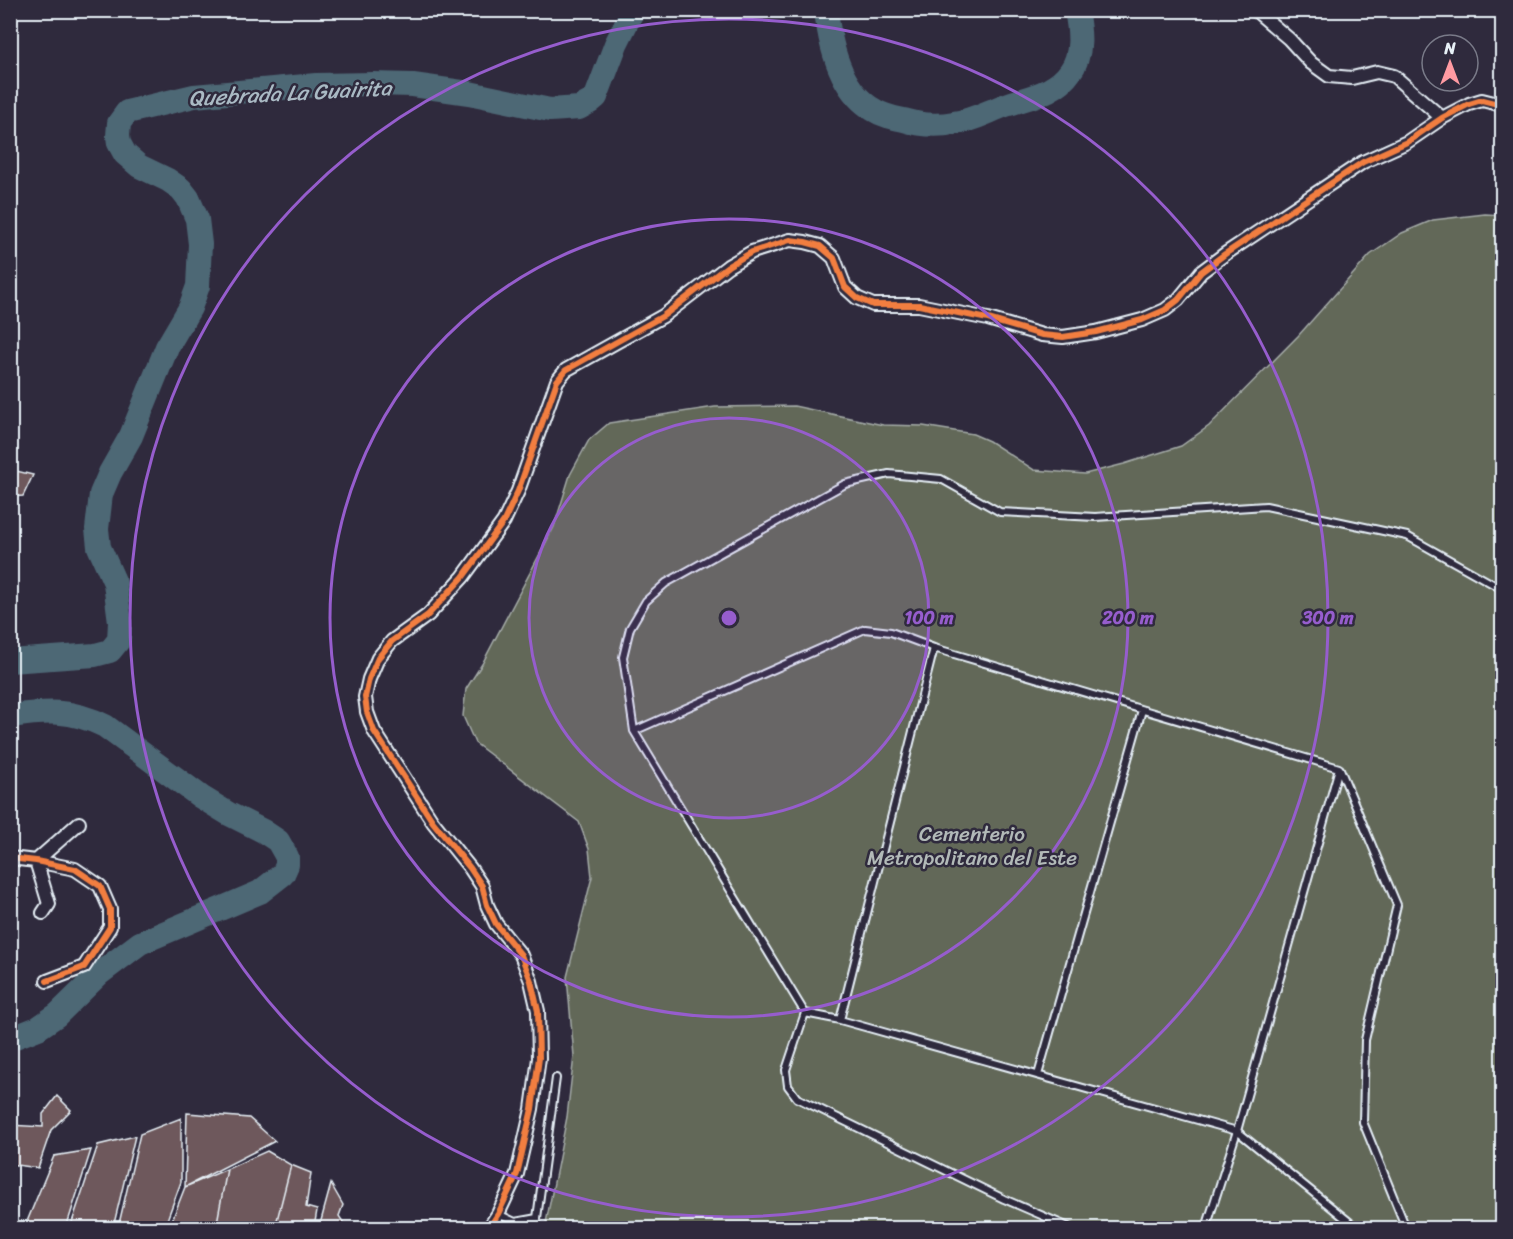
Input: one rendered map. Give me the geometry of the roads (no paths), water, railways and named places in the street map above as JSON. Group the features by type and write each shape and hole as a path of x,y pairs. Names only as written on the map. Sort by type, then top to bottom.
{"street":[{"path":"1256,10 1289,39 1311,63 1329,76 1352,78 1377,72 1394,76 1442,118"},
{"path":"489,1228 517,1174 532,1109 539,1058 538,1011 531,981 521,955 495,924 482,886 433,822 374,731 367,712 365,697 369,679 378,658 392,641 428,615 463,577 504,521 518,491 557,381 566,370 663,316 728,266 752,252 790,240 820,246 834,258 845,287 857,298 873,305 919,305 988,319 1042,335 1063,337 1096,332 1142,320 1165,310 1178,300 1201,272 1339,176 1407,142 1442,118 1469,104 1482,100 1503,105"},
{"path":"36,861 79,823"},
{"path":"10,858 75,869 100,886 110,909 110,927 84,967 46,981"},
{"path":"36,861 48,904 44,913"}],"lane":[{"path":"1357,1228 1237,1131 840,1020 805,1013 634,731 623,657 630,628 646,601 666,583 845,484 889,474 941,479 1000,512 1095,517 1266,506 1407,536 1500,588 1503,595"},
{"path":"634,731 865,629 891,632 934,648 1340,768"},
{"path":"840,1020 934,648"},
{"path":"1038,1075 1142,710"},
{"path":"1206,1228 1237,1131 1340,768"},
{"path":"1340,768 1397,905 1365,1040 1363,1122 1406,1228"},
{"path":"805,1013 786,1070 788,1086 797,1098 1071,1228"},
{"path":"538,1228 537,1218 556,1078"},
{"path":"498,1214 514,1222 537,1218"}],"waterway":[{"name":"Quebrada La Guairita","path":"10,661 95,655 110,651 119,640 120,622 115,583 99,547 97,529 101,494 131,436 167,347 190,308 198,286 200,244 197,219 188,198 181,189 139,166 125,154 118,136 119,123 127,112 194,96 316,85 373,84 413,85 469,93 550,110 579,108 596,97 616,44 633,10"},
{"name":"Quebrada La Guairita","path":"826,10 839,66 845,80 863,102 877,112 889,116 935,125 967,120 1057,85 1070,72 1077,58 1079,34 1076,10"},
{"name":"Quebrada La Guairita","path":"10,716 36,713 70,714 105,726 201,797 278,841 287,857 287,865 283,874 260,892 140,943 99,974 57,1015 38,1028 10,1039"}],"park label":[{"name":"Cementerio Metropolitano del Este","path":"972,846"}]}
